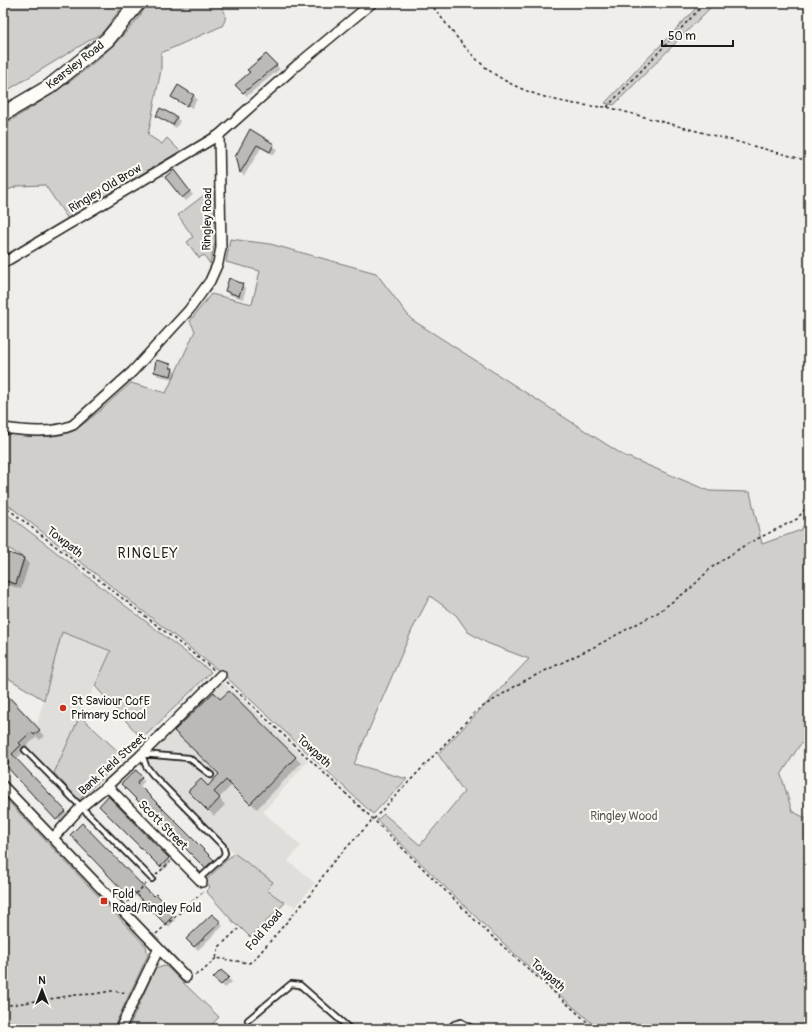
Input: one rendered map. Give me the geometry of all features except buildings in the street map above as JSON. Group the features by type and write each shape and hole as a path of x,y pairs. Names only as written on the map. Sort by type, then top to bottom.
{"main road":[{"name":"Kearsley Road","path":"3,114 49,87 107,40 138,3"}],"street":[{"path":"219,135 296,66 372,3"},
{"name":"Ringley Old Brow","path":"3,263 219,135"},
{"name":"Ringley Road","path":"3,428 17,430 61,431 73,425 132,372 189,310 210,281 218,263 221,248 219,135"},
{"name":"Bank Field Street","path":"54,837 80,808 142,754 221,675"},
{"path":"3,786 54,837 158,950 186,977"},
{"name":"Scott Street","path":"107,786 201,880"},
{"path":"120,1029 158,950"}],"lane":[{"path":"25,750 80,808 152,879"},
{"path":"201,880 223,857 225,853 223,846 153,775 146,766 142,754 189,758 211,775"},
{"path":"248,1020 295,983 300,985 350,1029"},
{"path":"449,1029 454,1024 461,1022 473,1029"}],"path":[{"path":"430,3 460,41 484,66 509,83 529,92 586,106 607,107 809,161"},
{"path":"607,107 705,3"},
{"name":"Fold Road","path":"216,958 249,963 254,960 310,895 332,863 476,711 522,682 596,646 657,613 692,588 711,568 745,545 797,519 809,504"},
{"name":"Towpath","path":"3,505 221,675 373,819 485,930 595,1029"},
{"path":"149,940 208,888 201,880"},
{"path":"186,977 198,974 216,958 219,947 238,929"},
{"path":"3,1006 112,991 123,991 136,995"}],"shaded area":[{"name":"St Saviour CofE Primary School","path":"62,632 111,651 54,773 26,747 3,767 3,690 37,724"},
{"path":"222,681 308,761 263,812 301,846 288,861 315,883 293,910 294,906 285,903 267,890 273,882 234,853 141,760"}],"green space":[{"path":"3,3 125,3 103,32 3,93"},
{"path":"149,3 217,3 225,14 225,20 222,26 161,53 161,70 148,135 162,144 167,138 180,151 68,219 45,185 18,186 3,192 3,125 53,94 85,70 115,44 131,27"},
{"path":"701,3 715,3 614,105 605,103"},
{"path":"215,187 216,239 210,264 204,255 199,258 187,242 193,237 178,215"},
{"name":"Ringley Wood","path":"230,239 270,244 376,273 411,319 623,455 709,491 750,492 762,544 801,530 809,518 809,737 799,746 781,775 792,811 809,820 809,1029 599,1029 514,953 377,820 384,814 420,845 464,792 438,754 529,659 487,643 468,632 456,615 430,596 412,630 354,764 407,779 373,814 223,674 3,501 3,432 30,436 51,436 69,432 90,419 131,383 166,393 195,331 190,321 211,294 252,304 260,271 226,262"},
{"path":"3,511 211,672 142,739 95,686 111,651 62,632 44,700 3,675 3,580 16,584 24,558 3,545"},
{"path":"80,716 124,757 79,800 54,773"},
{"path":"3,796 146,946 148,955 113,1029 3,1029"},
{"path":"234,853 273,882 267,890 285,903 250,937 238,925 237,926 206,891 210,887 205,881"},
{"path":"164,966 167,967 219,1017 208,1029 128,1029 155,969"}],"place":[{"name":"St Saviour CofE Primary School","path":"63,708"},
{"name":"Fold Road/Ringley Fold","path":"104,901"}],"district":[{"name":"RINGLEY","path":"148,553"}]}
